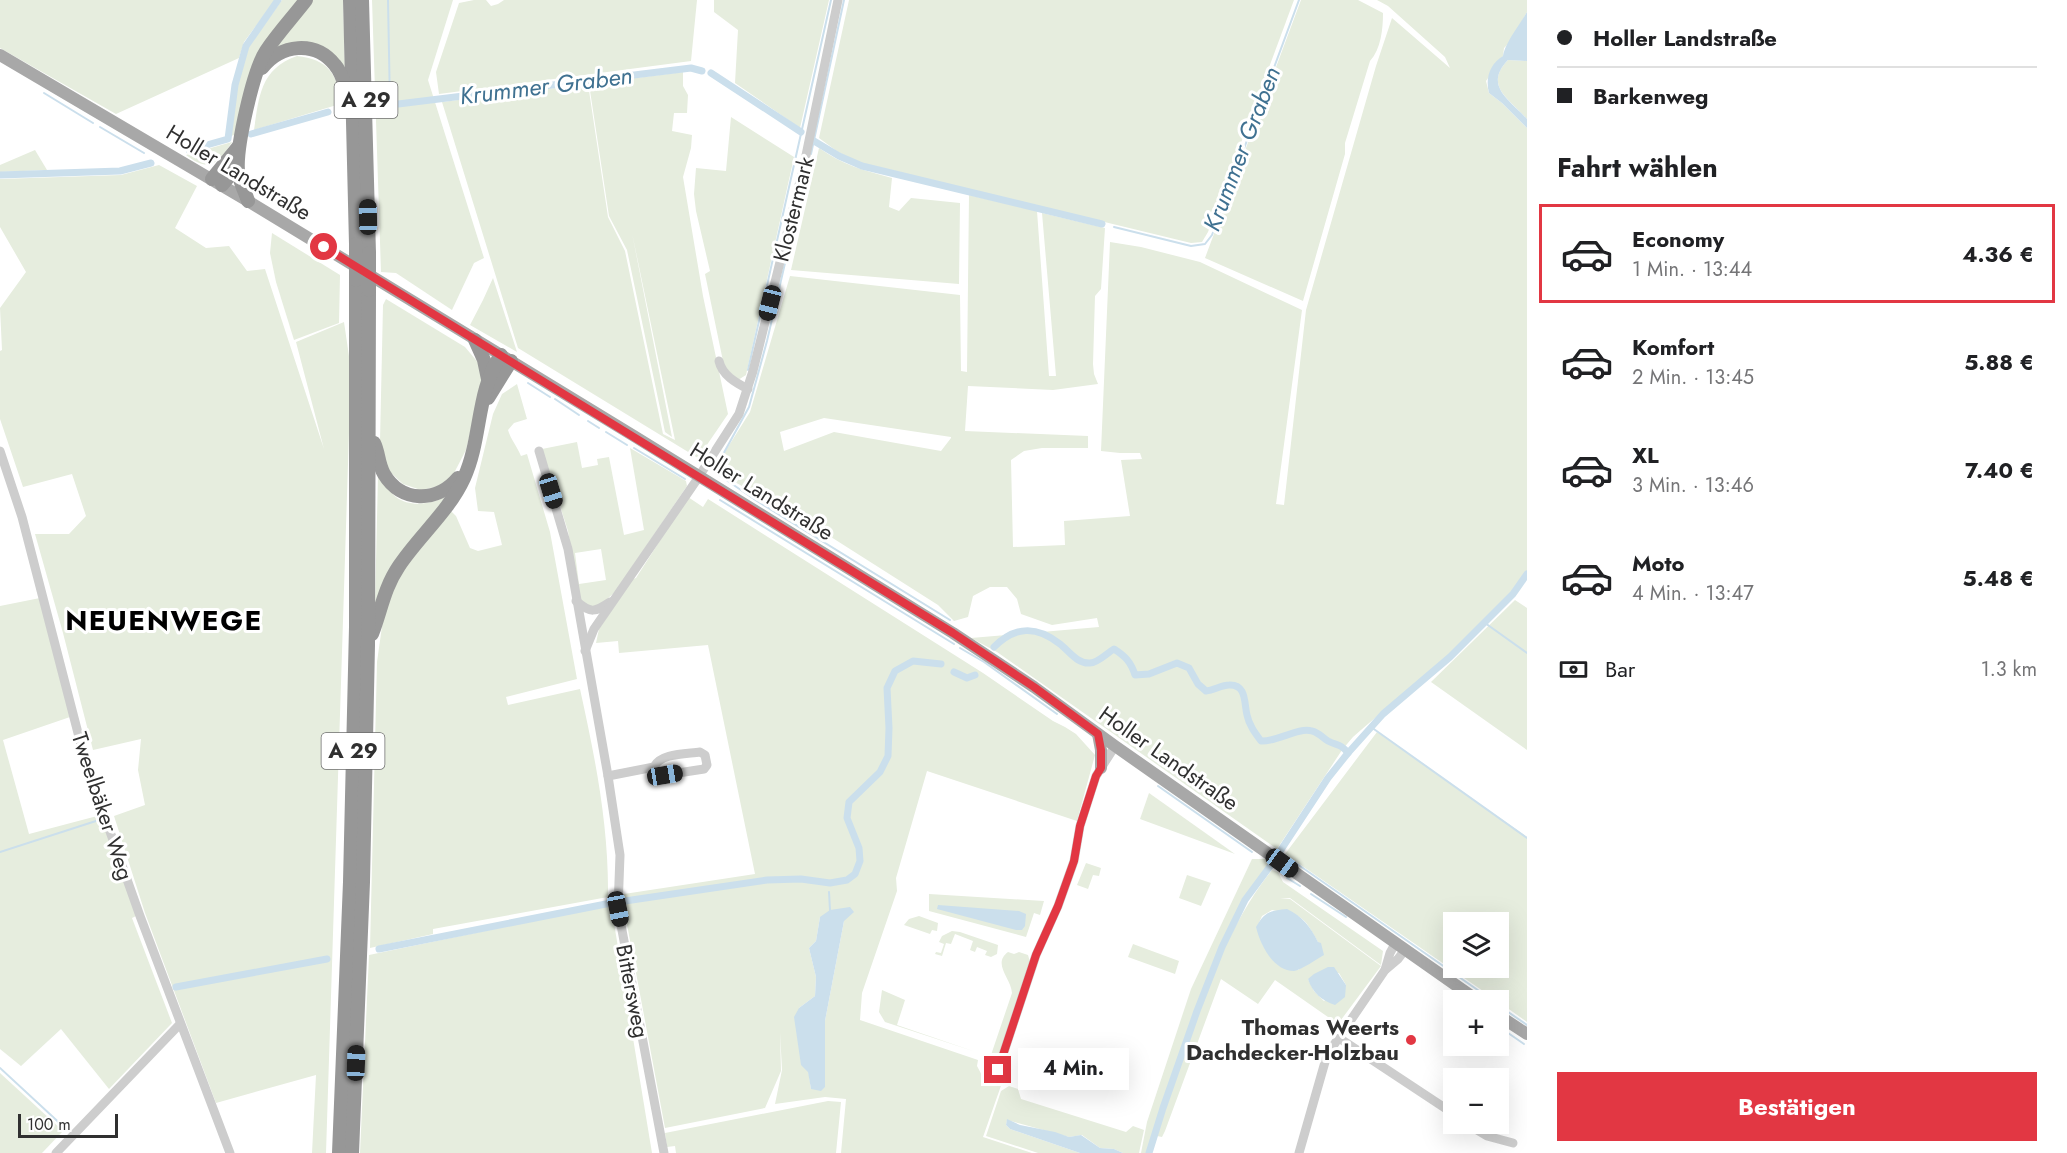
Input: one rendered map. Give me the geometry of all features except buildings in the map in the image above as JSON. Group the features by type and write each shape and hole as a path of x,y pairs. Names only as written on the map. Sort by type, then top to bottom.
{"highway":[{"path":"217,182 231,174 256,76 265,52 306,0"},
{"name":"A 29","path":"339,1153 350,882 356,627 356,244 350,0"},
{"name":"A 29","path":"352,1153 363,882 368,645 369,253 363,0"},
{"path":"256,76 268,60 279,53 291,48 308,48 324,55 335,64 343,78 353,107"},
{"path":"238,153 238,173 249,201"},
{"path":"368,645 388,584 418,540 449,503 465,475 488,379 484,360 475,340"},
{"path":"488,379 506,358"},
{"path":"483,405 506,358"},
{"path":"369,433 376,447 380,467 385,475 393,486 409,494 427,496 444,491 458,480 468,464"}],"main road":[{"name":"Holler Landstraße","path":"0,55 249,201 953,633 1034,687 1114,746 1462,990"},
{"path":"1098,734 1101,768"},
{"path":"1509,1022 1527,1034"}],"street":[{"name":"Klostermark","path":"699,476 739,414 748,389 804,165 838,0"},
{"path":"719,361 720,368 734,381 748,389"},
{"name":"Tweelbäker Weg","path":"0,451 22,517 86,764 180,1024 230,1153"},
{"name":"Bittersweg","path":"539,451 568,549 620,855 618,909 664,1153"},
{"path":"585,651 594,629 699,476"},
{"path":"576,601 586,609 597,611 614,600"},
{"path":"993,1074 998,1070 1039,948 1058,906 1074,861 1080,826 1096,776 1114,746"},
{"path":"700,752 705,755 707,765 704,769 665,775 659,773 654,767 656,762 662,758 700,752"},
{"path":"608,776 654,767"},
{"path":"1299,1153 1327,1055 1385,970 1389,953 1400,947"},
{"path":"56,1153 180,1024"},
{"path":"1339,1038 1443,1107"},
{"path":"1484,1134 1513,1143"}],"green space":[{"path":"0,0 275,0 244,42 239,58 116,114 0,48"},
{"path":"282,0 299,0 268,39 235,135 230,136 237,86 249,46"},
{"path":"311,0 343,0 345,72 330,54 270,55"},
{"path":"372,0 453,0 428,80 484,258 474,263 452,310 396,273 381,272"},
{"path":"486,0 491,6 504,0 697,0 691,61 439,94 436,72 459,3"},
{"path":"714,0 829,0 800,128 735,83 738,30 714,12"},
{"path":"849,0 1294,0 1208,232 1202,242 1191,243 858,162 838,152 819,138"},
{"path":"1301,0 1358,0 1383,13 1379,45 1370,61 1345,143 1345,154 1303,301 1205,258"},
{"path":"1377,0 1527,0 1527,12 1510,42 1504,48 1503,56 1486,81 1489,93 1527,128 1527,571 1509,595 1468,639 1353,737 1342,750 1277,849 997,652 971,638 1099,627 1097,618 1052,625 1021,614 1017,599 1007,587 990,587 973,596 968,617 954,621 938,605 820,530 717,472 716,466 750,412 790,276 960,295 961,371 967,372 969,195 1037,211 1049,376 1056,376 1042,213 1105,228 1101,289 1095,296 1093,364 1098,384 1053,390 968,386 965,431 1088,436 1088,448 1042,448 1024,451 1011,460 1013,547 1065,545 1064,521 1130,516 1121,460 1142,459 1140,453 1101,451 1110,242 1141,247 1200,262 1302,310 1276,504 1284,505 1306,310 1392,18 1450,68 1445,57 1388,6","holes":["824,418 951,437 941,451 834,432 784,451 780,432"]},
{"path":"297,56 316,61 329,70 337,84 340,104 254,130 260,96 268,76 275,68"},
{"path":"1508,60 1527,61 1527,119 1502,92 1499,85 1498,77"},
{"path":"683,72 683,86 688,95 687,113 674,113 672,131 692,135 683,177 703,296 728,414 698,458 518,348 442,102 588,84 608,217 625,251 663,434 675,440 632,233 672,437 665,432 627,250 609,216 589,84"},
{"path":"731,117 794,157 746,375 738,380 724,366 705,274 710,271 694,194 696,168 726,171"},
{"path":"232,142 222,156 212,164 201,164 186,155"},
{"path":"819,148 854,166 892,178 889,207 899,211 911,198 960,203 959,284 791,270"},
{"path":"35,150 47,170 0,172 0,165"},
{"path":"159,165 197,186 175,228 206,248 229,246 247,271 265,269 324,449 296,342 344,322 351,370 326,1153 312,1153 316,1075 216,1103 145,913 114,816 145,805 138,770 141,739 93,750 35,534 69,534 86,516 72,474 23,487 0,419 0,351 2,350 0,308 26,272 0,227 0,179 121,175"},
{"path":"272,233 340,275 339,323 294,340 276,282 270,253"},
{"path":"493,278 517,352 470,325"},
{"path":"386,299 465,347 481,366 483,377 466,450 453,475 439,486 421,490 403,484 388,470 380,441 383,305"},
{"path":"517,384 527,419 514,423 508,430 521,456 527,454 550,532 577,679 506,697 508,705 580,689 604,818 608,897 433,929 433,934 370,948 377,662 386,598 410,558 450,510 456,516 470,548 478,551 502,545 494,512 478,511 475,488 493,414 502,394"},
{"path":"577,442 582,468 598,465 597,459 609,457 624,535 644,530 630,448 686,481 687,486 615,592 598,607 586,606 579,601 568,531 542,449","holes":["601,549 606,580 579,584 575,553"]},
{"path":"378,474 393,495 409,503 431,502 451,494 375,606"},
{"path":"688,497 703,507 708,499 1076,734 1095,755 1077,821 927,771 896,878 897,891 862,993 860,1020 978,1060 977,1066 987,1085 997,1078 1003,1080 983,1137 1032,1153 841,1153 846,1099 825,1097 775,1104 782,1070 780,1032 781,1071 765,1108 665,1128 623,903 624,894 755,874 708,645 619,653 618,641 596,643 599,629 633,579 636,578","holes":["820,917 844,921 825,1021 825,1087 811,1089 799,1008 815,996 816,977 809,948 816,941"]},
{"path":"40,598 70,717 3,740 29,834 101,815 136,916 132,918 172,1023 109,1089 61,1029 21,1066 0,1049 0,606"},
{"path":"1515,600 1527,608 1527,750 1431,682"},
{"path":"1377,732 1527,837 1527,1022 1509,1009 1509,990 1482,990 1464,978 1509,978 1509,912 1443,912 1443,963 1285,854"},
{"path":"1149,793 1235,854 1140,819"},
{"path":"1252,859 1265,859 1271,864 1243,900 1227,933 1197,1005 1147,1153 1141,1153 1147,1122 1191,989"},
{"path":"1086,863 1101,868 1099,876 1093,875 1088,889 1077,885"},
{"path":"1272,870 1278,872 1283,882 1383,951 1381,965 1290,898 1280,899 1290,899 1381,966 1338,1024 1275,980 1258,1004 1221,979 1165,1131 1162,1137 1157,1136 1204,997 1234,929","holes":["1272,910 1290,913 1301,918 1309,926 1318,942 1307,964 1298,970 1275,961 1263,944 1257,927 1262,916","1339,973 1346,985 1324,1001 1314,991 1308,979"]},
{"path":"1187,875 1211,883 1201,906 1179,898"},
{"path":"929,894 1044,901 1040,915 1034,913 1026,937 929,911"},
{"path":"611,905 652,1153 360,1153 369,955"},
{"path":"919,916 938,923 937,931 932,930 930,934 904,925 909,919"},
{"path":"952,931 998,945 997,954 991,957 985,955 987,951 977,947 975,952 970,950 973,941 955,934 951,944 946,943 942,956 935,954 936,952 941,953 944,944 939,942 942,936"},
{"path":"1133,944 1179,961 1175,974 1128,957"},
{"path":"1008,952 1028,955 1030,962 999,1054 993,1056 991,1055 1012,993 1002,966 1002,961"},
{"path":"882,990 905,1000 897,1025 976,1052 885,1022 879,1012"},
{"path":"0,1073 63,1131 42,1153 0,1153"},
{"path":"1009,1086 1018,1089 1021,1099 1126,1132 1133,1126 1144,1130 1139,1153 1123,1153 1114,1149 1100,1148 1082,1135 1069,1137 1007,1120 1006,1125 1010,1129 1080,1153 1038,1153 986,1136 1001,1091"},
{"path":"828,1101 841,1102 836,1153 676,1153 675,1146 667,1147 665,1133"}],"water":[{"path":"1527,12 1527,61 1508,60 1498,78 1502,92 1527,119 1527,128 1489,93 1488,82 1492,67 1503,56"},
{"path":"938,905 1019,911 1026,914 1025,926 1022,930 1016,930 937,909"},
{"path":"850,907 854,912 844,921 825,1021 825,1087 821,1091 811,1089 808,1072 801,1065 794,1017 799,1008 815,996 816,977 809,948 816,941 820,917 830,910"},
{"path":"1287,909 1309,927 1321,943 1324,955 1294,971 1280,967 1274,962 1264,948 1256,927 1268,913"},
{"path":"1328,967 1334,967 1346,985 1345,997 1335,1005 1318,995 1308,979"},
{"path":"1007,1119 1020,1125 1069,1137 1081,1135 1100,1148 1114,1149 1123,1153 1080,1153 1010,1129 1006,1125"}],"waterway":[{"path":"189,150 228,139 235,85 246,46 278,0"},
{"path":"388,0 390,105"},
{"path":"748,370 831,0"},
{"path":"811,154 844,0"},
{"name":"Krummer Graben","path":"1114,227 1191,246 1205,244 1212,235 1299,0"},
{"name":"Krummer Graben","path":"390,105 691,68 702,71"},
{"name":"Krummer Graben","path":"711,73 801,132"},
{"path":"44,93 93,123"},
{"name":"Krummer Graben","path":"251,134 328,112"},
{"path":"100,127 144,153"},
{"name":"Krummer Graben","path":"814,141 862,166 1102,224"},
{"name":"Krummer Graben","path":"0,175 120,171 151,163"},
{"path":"801,194 767,341 749,407 715,469 716,473 757,501 950,620"},
{"path":"528,383 550,397"},
{"path":"555,399 579,415"},
{"path":"588,421 599,428"},
{"path":"606,432 627,445"},
{"path":"634,448 685,479"},
{"path":"720,500 954,644"},
{"path":"1149,1153 1197,1011 1222,947 1245,900 1271,865 1328,778 1348,753 1383,714 1450,657 1513,594 1527,574"},
{"path":"1485,623 1527,653"},
{"path":"994,647 1010,635 1026,630 1051,638 1085,663 1096,661 1114,649 1132,666 1135,675 1149,674 1177,663 1189,668 1198,684 1206,691 1226,685 1239,688 1244,696 1249,722 1261,741 1306,730 1341,746 1348,753"},
{"path":"960,648 984,662 1057,714"},
{"path":"625,901 767,880 801,879 830,883 847,880 855,874 860,861 859,848 847,818 849,802 880,772 888,756 887,688 895,671 913,661 941,664"},
{"path":"954,672 967,678 975,675"},
{"path":"1371,727 1527,838"},
{"path":"1158,786 1252,852"},
{"path":"0,852 99,820"},
{"path":"1280,852 1478,990"},
{"path":"1287,878 1300,886"},
{"path":"829,892 830,910"},
{"path":"1311,894 1346,917"},
{"path":"379,949 611,903"},
{"path":"176,987 327,959"},
{"path":"1509,1013 1527,1025"},
{"path":"1509,1034 1524,1044"},
{"path":"0,1068 66,1129"}],"place":[{"name":"Thomas Weerts Dachdecker-Holzbau","path":"1411,1040"}],"district":[{"name":"NEUENWEGE","path":"164,620"}],"route":[{"path":"324,247 953,633 1034,687 1098,734 1101,768 1096,776 1080,826 1074,861 1058,906 1036,955 998,1070"}]}
